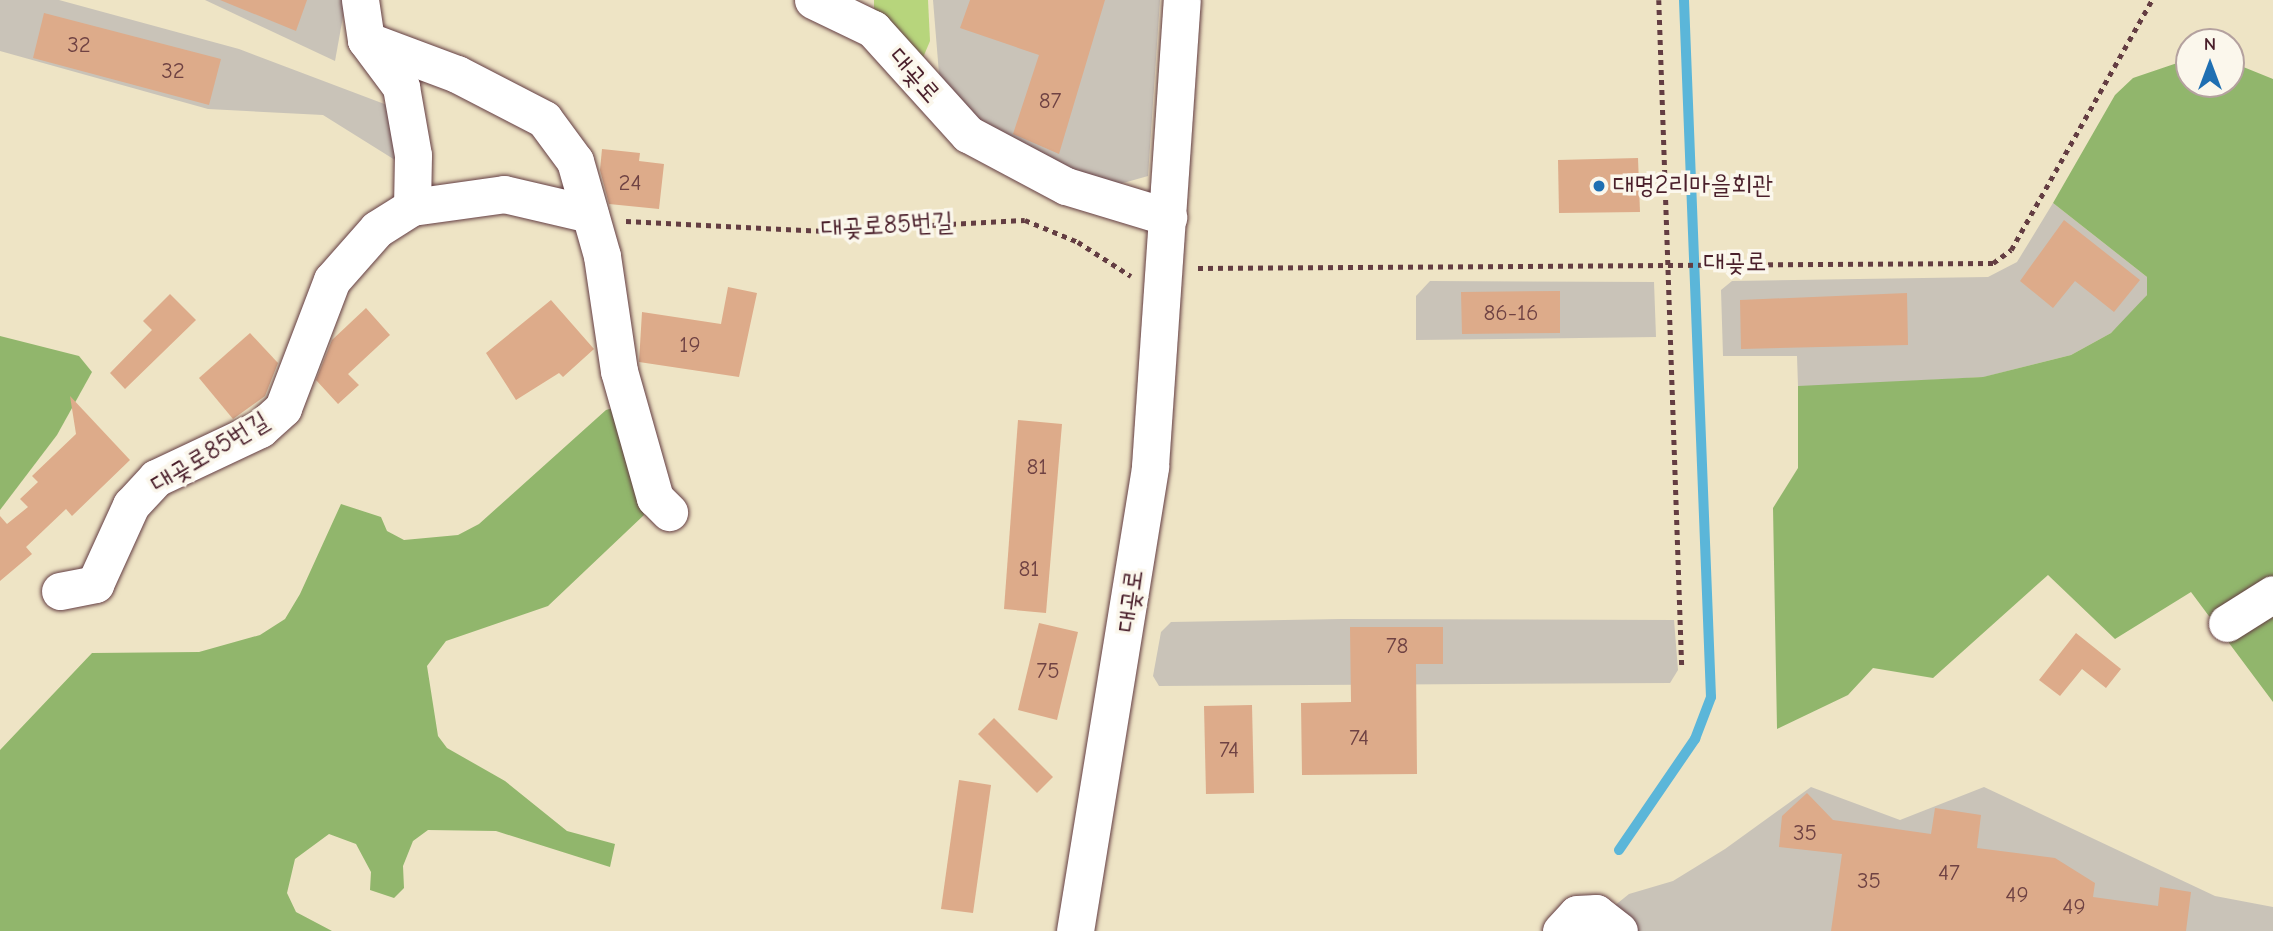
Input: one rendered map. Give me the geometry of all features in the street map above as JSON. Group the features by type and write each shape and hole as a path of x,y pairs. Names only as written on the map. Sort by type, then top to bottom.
{"street":[{"path":"360,0 366,40 401,87 413,155 412,207"},
{"name":"대곶로","path":"813,0 873,29 968,134 1066,186 1168,217"},
{"name":"대곶로","path":"1074,931 1123,663 1165,283 1182,0"},
{"path":"366,40 457,74 544,119 575,161 590,214 619,370 655,498 669,512"},
{"name":"대곶로85번길","path":"60,591 95,584 131,505 156,478 260,429 283,408 304,340 343,264 377,229 412,207 504,194 590,214"},
{"path":"2227,623 2273,594"},
{"path":"1561,931 1577,914 1596,913 1619,931"}],"path":[{"path":"1659,0 1682,670"},
{"name":"대곶로","path":"1165,283 1666,263 1982,265 2003,258 2152,0"},
{"name":"대곶로85번길","path":"590,214 674,226 821,231 1025,220 1165,283"}],"shaded area":[{"path":"0,0 59,0 239,49 395,108 395,160 323,115 208,109 0,51"},
{"path":"205,0 346,0 335,61"},
{"path":"933,0 1160,0 1148,176 1109,187 1003,142 940,86"},
{"path":"2053,203 2147,277 2147,295 2135,310 2111,333 2071,355 1984,377 1824,386 1798,386 1797,356 1723,356 1721,290 1732,281 1988,277 2017,262"},
{"path":"1430,281 1654,282 1656,337 1416,340 1416,296"},
{"path":"1342,619 1674,620 1678,670 1670,683 1159,686 1153,676 1161,632 1171,622"},
{"path":"1811,787 1900,820 1984,787 2215,896 2273,907 2273,931 1583,931 1629,894 1673,881 1725,849"}],"green space":[{"path":"874,0 928,0 930,41 922,60 874,18"},
{"path":"2175,64 2175,98 2245,98 2245,68 2273,79 2273,702 2191,592 2115,639 2048,575 1933,678 1873,668 1848,695 1777,729 1773,508 1798,468 1798,386 1983,377 2071,355 2111,333 2147,295 2147,277 2053,203 2115,95 2133,78"},
{"path":"0,336 79,356 92,372 57,435 0,510"},
{"path":"620,406 644,515 548,606 446,641 427,666 438,736 447,748 505,781 567,831 615,844 610,867 496,831 428,830 413,841 403,866 404,888 394,898 370,890 371,872 356,844 329,834 295,859 287,893 296,912 332,931 0,931 0,750 92,653 199,652 260,635 285,619 300,594 341,504 381,517 387,531 404,540 458,535 479,524 606,410"}],"building":[{"path":"220,0 307,0 296,31"},
{"path":"970,0 1105,0 1059,154 1013,134 1039,55 960,28"},
{"path":"44,13 221,59 209,105 33,58"},
{"path":"602,149 640,153 639,161 664,164 659,209 609,204 600,170"},
{"name":"대명2리마을회관","path":"1638,158 1640,212 1559,213 1558,160"},
{"path":"2064,220 2140,280 2114,312 2075,281 2053,308 2020,281"},
{"path":"728,287 757,293 739,377 639,362 642,312 721,324"},
{"path":"1560,291 1560,333 1462,334 1461,292"},
{"path":"1907,293 1908,345 1741,349 1740,300"},
{"path":"170,294 196,320 125,389 110,373 152,330 143,321"},
{"path":"551,300 594,349 563,377 559,373 516,400 486,353"},
{"path":"366,308 390,335 348,374 359,385 338,404 316,380 332,340"},
{"path":"250,333 278,363 265,396 233,419 199,378"},
{"path":"70,396 130,460 72,516 66,509 26,547 32,554 0,581 0,516 7,524 28,507 20,499 38,482 32,476 76,434"},
{"path":"1018,420 1062,424 1046,613 1004,609"},
{"path":"1039,623 1078,632 1057,720 1018,710"},
{"path":"1350,627 1443,627 1443,664 1416,664 1417,774 1302,775 1301,703 1351,702"},
{"path":"2076,633 2121,669 2106,688 2082,669 2060,696 2039,680"},
{"path":"1252,705 1254,793 1206,794 1204,706"},
{"path":"994,718 1053,777 1037,793 978,734"},
{"path":"959,780 991,785 973,913 941,909"},
{"path":"1807,793 1833,820 1931,834 1935,808 1981,815 1977,848 2055,858 2095,883 2093,897 2158,906 2160,887 2191,892 2186,931 1831,931 1842,854 1779,847 1782,816"}],"waterway":[{"path":"1619,850 1695,739 1711,697 1684,0"}],"place":[{"name":"대명2리마을회관","path":"1599,186"}]}
